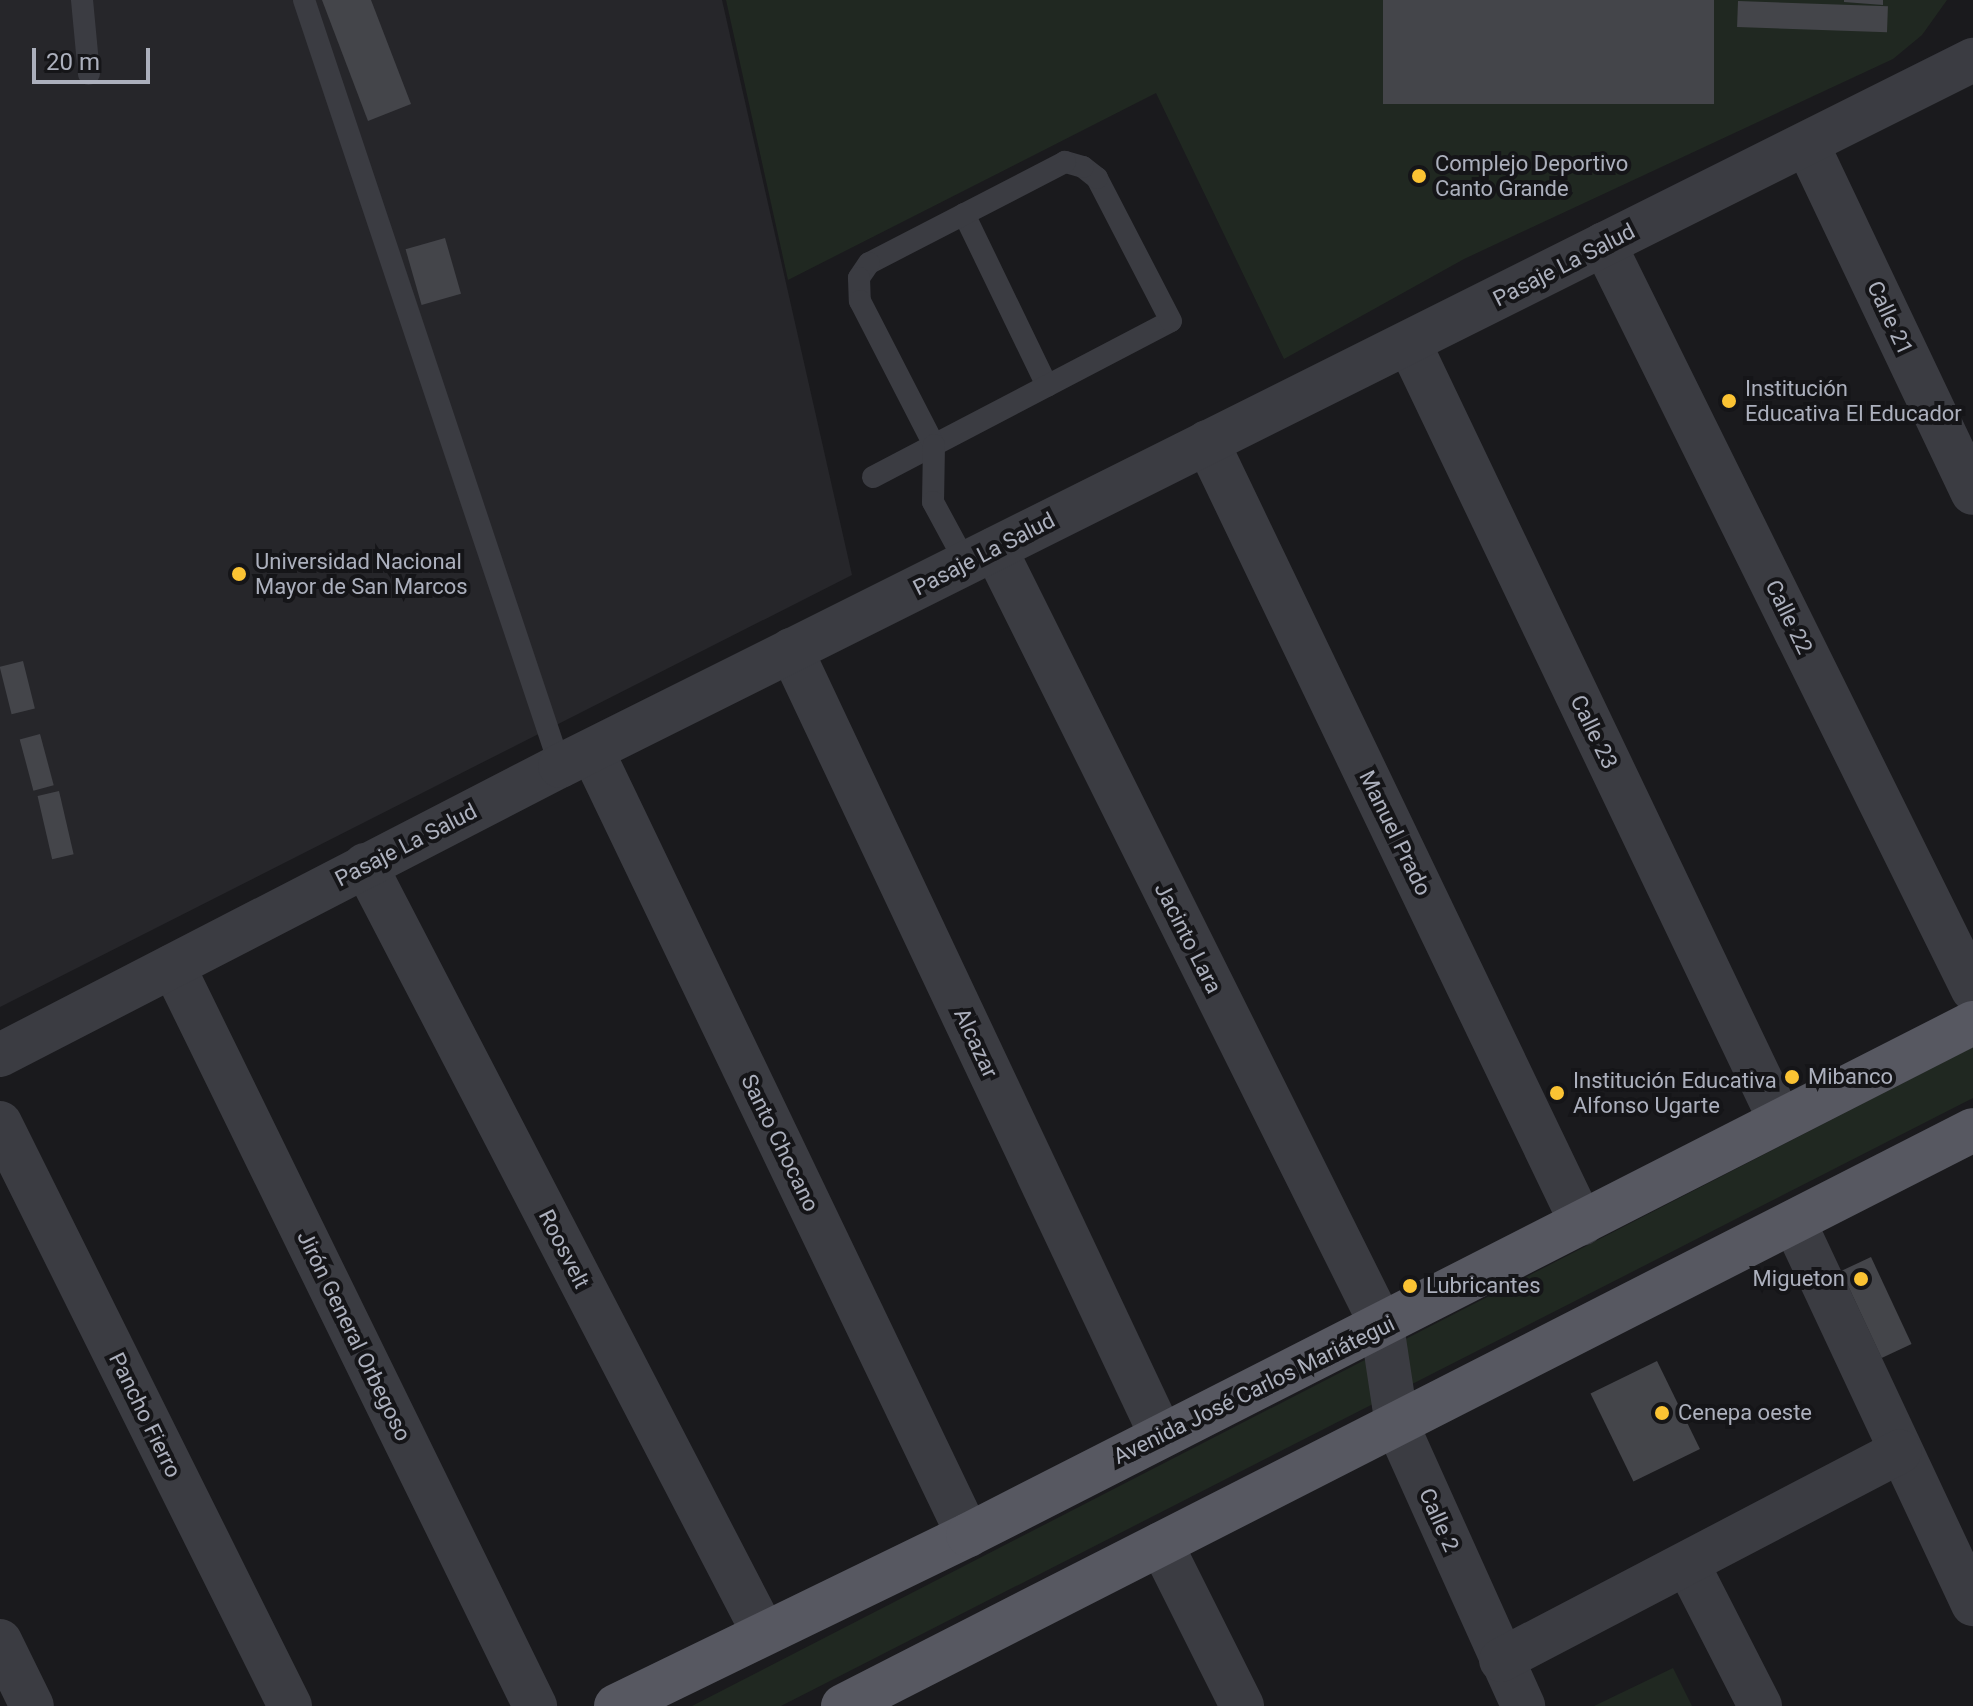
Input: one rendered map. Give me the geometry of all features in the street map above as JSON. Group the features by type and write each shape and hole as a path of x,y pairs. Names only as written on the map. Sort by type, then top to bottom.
{"main road":[{"name":"Avenida José Carlos Mariátegui","path":"616,1706 968,1535 1973,1023"},
{"path":"843,1706 1973,1130"}],"street":[{"name":"Pasaje La Salud","path":"0,1055 576,758 1973,60"},
{"name":"Calle 21","path":"1807,144 1973,493"},
{"name":"Calle 22","path":"1604,244 1973,990"},
{"name":"Calle 23","path":"1409,343 1780,1120"},
{"name":"Manuel Prado","path":"1207,442 1582,1224"},
{"name":"Jacinto Lara","path":"980,556 1382,1326"},
{"name":"Alcazar","path":"791,650 1161,1435"},
{"name":"Santo Chocano","path":"576,758 968,1535"},
{"name":"Roosvelt","path":"365,865 763,1632"},
{"name":"Jirón General Orbegoso","path":"173,966 535,1706"},
{"name":"Pancho Fierro","path":"0,1123 290,1706"},
{"path":"1794,1222 1973,1604"},
{"name":"Calle 2","path":"1382,1326 1397,1425 1523,1706"},
{"path":"1501,1660 1688,1565 1900,1451"},
{"path":"1161,1544 1242,1706"},
{"path":"1688,1565 1760,1706"},
{"path":"0,1641 32,1706"}],"lane":[{"path":"82,0 89,74"},
{"path":"304,0 576,758"},
{"path":"873,477 934,445 1047,386 1171,321 1097,178 1083,167 1065,162 869,263 859,278 860,301 934,445 933,502 980,556"},
{"path":"964,214 1047,386"}],"shaded area":[{"path":"0,0 722,0 852,575 0,1007"},
{"name":"Complejo Deportivo Canto Grande","path":"726,0 1947,0 1922,35 1893,59 1464,259 1284,359 1156,93 788,280"},
{"path":"1973,1047 1973,1098 781,1706 692,1706"},
{"path":"1673,1668 1692,1706 1594,1706"}],"building":[{"path":"322,0 371,0 411,104 368,121"},
{"path":"1383,0 1714,0 1714,104 1383,104"},
{"path":"1883,0 1883,5 1844,2"},
{"path":"1738,1 1888,6 1887,32 1737,27"},
{"path":"445,238 461,294 422,305 406,249"},
{"path":"23,661 35,709 12,714 0,667"},
{"path":"40,734 54,785 33,791 20,739"},
{"path":"59,791 74,854 52,859 38,796"},
{"path":"1871,1257 1912,1344 1882,1358 1841,1271"},
{"path":"1657,1361 1700,1449 1633,1482 1590,1393"}],"place":[{"name":"Complejo Deportivo Canto Grande","path":"1419,176"},
{"name":"Institución Educativa El Educador","path":"1729,401"},
{"name":"Universidad Nacional Mayor de San Marcos","path":"239,574"},
{"name":"Mibanco","path":"1792,1077"},
{"name":"Institución Educativa Alfonso Ugarte","path":"1557,1093"},
{"name":"Migueton","path":"1861,1279"},
{"name":"Lubricantes","path":"1410,1286"},
{"name":"Cenepa oeste","path":"1662,1413"}]}
